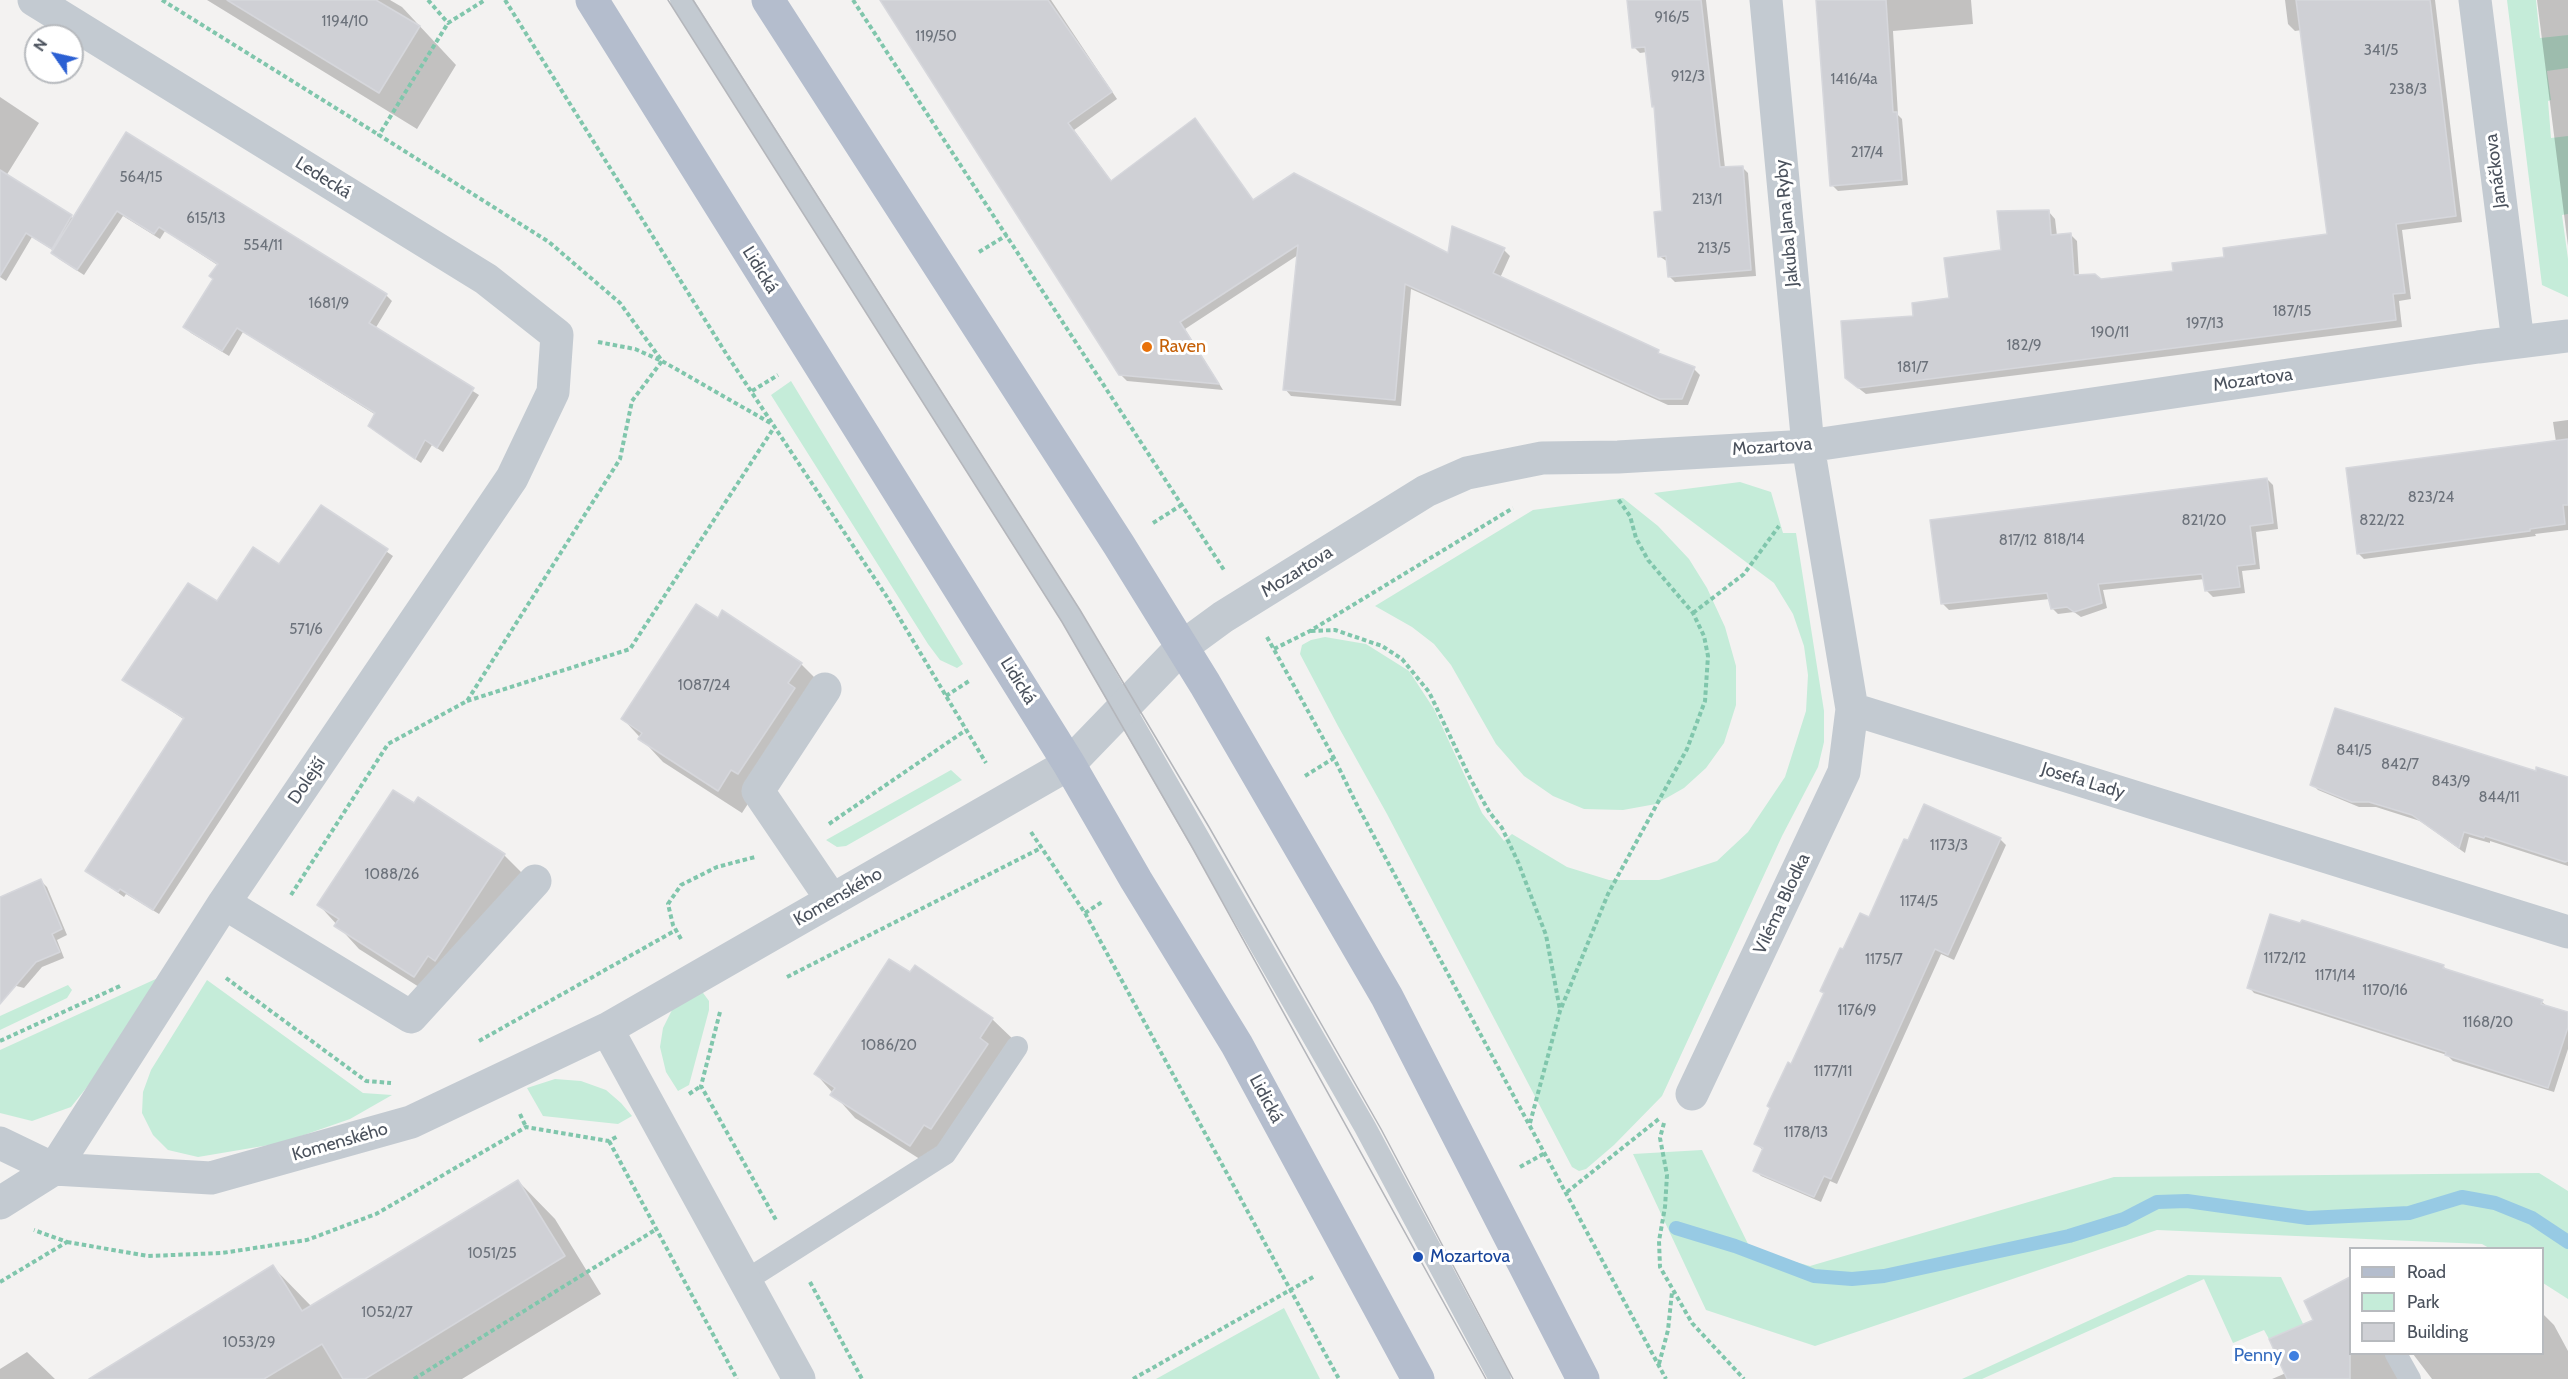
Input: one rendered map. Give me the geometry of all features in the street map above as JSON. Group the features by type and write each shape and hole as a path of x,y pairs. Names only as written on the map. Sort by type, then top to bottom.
{"main road":[{"name":"Lidická","path":"592,0 1069,764 1136,880 1237,1045 1418,1379"},
{"path":"768,0 1182,646 1387,997 1583,1379"}],"street":[{"name":"Ledecká","path":"34,0 486,279 557,335"},
{"name":"Jakuba Jana Ryby","path":"1766,0 1808,446"},
{"name":"Janáčkova","path":"2475,0 2518,342"},
{"name":"Dolejší","path":"54,1169 224,903 512,478 553,392 557,335"},
{"name":"Mozartova","path":"1069,764 1182,646 1223,617 1426,491 1467,473 1542,458 1618,457 1808,446 2568,336"},
{"path":"1808,446 1852,709"},
{"path":"825,689 758,791 832,900"},
{"name":"Josefa Lady","path":"1852,709 2568,932"},
{"name":"Viléma Blodka","path":"1692,1094 1844,772 1852,709"},
{"name":"Komenského","path":"0,1143 54,1169 211,1178 411,1122 607,1029 1069,764"},
{"path":"224,903 411,1017 535,881"},
{"path":"607,1029 799,1379"},
{"path":"0,1203 54,1169"}],"lane":[{"path":"681,0 1071,616 1365,1127 1500,1379"},
{"path":"745,1281 945,1154 1017,1047"},
{"path":"2397,1355 2410,1379"}],"path":[{"path":"162,0 379,135"},
{"path":"428,0 448,22 484,0"},
{"path":"505,0 721,345 887,597 1008,799 1085,913 1339,1379"},
{"path":"853,0 1183,504"},
{"path":"557,335 635,349 662,361 775,426"},
{"path":"467,701 630,649 775,426"},
{"path":"1530,1124 1560,1011 1608,894 1687,749 1706,700 1708,656 1704,636 1693,613 1648,560 1636,538 1630,516 1615,497"},
{"path":"1693,613 1744,574 1783,520"},
{"path":"1310,631 1335,630 1382,646 1402,659 1429,692 1471,780 1490,813 1502,828 1522,871 1546,935 1560,1011"},
{"path":"862,1379 701,1086 720,1010 673,925 668,904 681,885 717,867 795,847 966,730"},
{"path":"268,930 388,744"},
{"path":"1334,758 1356,803 1666,1379"},
{"path":"784,978 1041,848"},
{"path":"1567,1192 1666,1114 1660,1138 1667,1175 1665,1207 1659,1241 1660,1267 1692,1323 1744,1379"},
{"path":"33,1229 67,1242 148,1256 222,1253 307,1240 376,1214 526,1126 609,1141 737,1379"},
{"path":"414,1379 655,1230"},
{"path":"0,1282 67,1242"},
{"path":"1133,1379 1291,1289"},
{"path":"1658,1365 1668,1330 1673,1291"}],"green space":[{"path":"2507,0 2536,0 2540,38 2568,35 2568,68 2547,71 2551,100 2548,101 2551,138 2568,136 2568,214 2562,215 2568,259 2568,297 2542,285"},
{"path":"791,381 963,664 957,668 940,660 928,644 771,395"},
{"path":"1740,482 1771,492 1783,533 1796,533 1824,711 1824,742 1818,767 1782,836 1662,1096 1614,1145 1586,1169 1579,1171 1572,1167 1387,814 1300,654 1302,645 1325,637 1366,644 1409,671 1434,709 1482,813 1504,841 1512,834 1567,867 1609,880 1659,880 1717,861 1748,832 1785,777 1806,711 1808,675 1804,646 1793,614 1774,583 1654,493"},
{"path":"1623,498 1658,526 1689,559 1707,588 1725,627 1736,666 1736,705 1724,743 1706,768 1684,788 1656,804 1623,810 1584,809 1553,796 1524,776 1496,744 1451,665 1434,644 1412,627 1375,606 1533,510"},
{"path":"951,770 962,780 846,846 837,847 826,840"},
{"path":"158,978 99,1072 71,1107 32,1121 0,1113 0,1050"},
{"path":"207,980 363,1093 392,1095 350,1119 281,1143 198,1157 168,1150 153,1135 142,1113 143,1092 151,1070"},
{"path":"68,985 72,990 67,998 0,1030 0,1016"},
{"path":"698,986 709,1001 709,1010 689,1085 678,1091 666,1072 660,1047 663,1028 673,1008"},
{"path":"555,1079 581,1081 606,1090 632,1116 618,1124 543,1116 527,1088"},
{"path":"1702,1150 1751,1250 1810,1266 2114,1177 2539,1173 2568,1191 2568,1299 2544,1284 2544,1247 2487,1247 2482,1244 2157,1230 1815,1346 1706,1310 1633,1154"},
{"path":"2188,1275 2281,1277 2329,1379 2298,1327 2269,1339 2264,1330 2233,1343 2204,1279 1982,1379 1962,1379"},
{"path":"1284,1308 1320,1379 1156,1379"}],"building":[{"path":"227,0 376,0 420,26 379,93"},
{"path":"880,0 1048,0 1112,92 1068,123 1111,181 1195,118 1253,200 1294,173 1448,253 1452,226 1505,248 1493,273 1659,350 1658,353 1695,367 1682,399 1660,399 1405,284 1395,400 1283,390 1298,245 1180,322 1219,384 1119,375"},
{"path":"1627,0 1701,0 1720,167 1743,166 1751,270 1668,277 1666,256 1658,257 1654,212 1662,211 1654,106 1652,107 1645,47 1632,48"},
{"path":"1816,0 1886,0 1893,112 1897,112 1902,180 1830,186"},
{"path":"2296,0 2430,0 2456,216 2396,224 2405,293 2393,294 2396,320 1858,388 1845,378 1841,321 1913,316 1912,303 1949,298 1944,258 2001,250 1997,211 2049,210 2051,235 2071,233 2074,275 2095,274 2101,279 2173,271 2172,263 2224,257 2223,248 2327,234"},
{"path":"126,132 387,294 369,323 474,388 437,448 425,440 415,459 368,426 375,413 237,328 222,351 183,327 213,279 209,276 218,264 159,227 154,234 117,211 77,270 51,253"},
{"path":"0,170 72,215 52,249 26,233 0,276"},
{"path":"2568,439 2568,505 2563,505 2565,524 2530,529 2530,531 2357,554 2346,468"},
{"path":"2267,478 2273,523 2250,526 2255,564 2237,566 2240,587 2205,591 2202,574 2098,584 2102,603 2074,612 2067,607 2051,609 2047,593 1941,604 1930,520"},
{"path":"321,505 388,549 153,910 85,871 184,718 122,680 188,583 217,601 253,547 279,564"},
{"path":"696,604 718,618 722,610 802,663 788,683 795,688 738,774 731,770 718,791 638,739 642,733 621,719"},
{"path":"2335,708 2536,771 2536,767 2568,777 2568,861 2464,832 2459,848 2412,815 2369,802 2352,802 2310,785"},
{"path":"393,790 414,803 418,797 505,854 435,961 428,956 414,977 334,926 339,919 317,905"},
{"path":"1924,804 2001,838 1948,955 1935,949 1831,1179 1824,1176 1814,1197 1753,1171 1763,1148 1754,1144 1770,1108 1767,1106 1788,1062 1791,1064 1824,993 1820,991 1840,948 1843,949 1860,913 1869,917 1904,839 1908,840"},
{"path":"41,879 62,929 52,934 60,952 36,962 0,1004 0,897"},
{"path":"2270,914 2300,923 2302,920 2444,965 2443,968 2543,1000 2541,1004 2568,1012 2568,1027 2548,1088 2445,1055 2446,1052 2247,988"},
{"path":"889,959 910,972 915,965 993,1018 980,1038 988,1044 931,1129 924,1125 910,1146 830,1095 835,1088 814,1074"},
{"path":"518,1180 565,1256 365,1379 343,1379 322,1344 264,1379 89,1379 273,1265 302,1311"},
{"path":"2349,1278 2350,1379 2287,1379 2269,1339 2313,1320 2304,1301"}],"waterway":[{"path":"1676,1228 1735,1246 1814,1276 1852,1279 1884,1276 2069,1236 2124,1219 2157,1202 2187,1201 2308,1218 2409,1213 2462,1197 2495,1203 2532,1218 2568,1242"}],"tram line":[{"path":"668,0 1062,622 1192,847 1486,1379"},
{"path":"693,0 1080,610 1209,827 1381,1129 1513,1379"}],"place":[{"name":"Raven","path":"1147,347"},
{"name":"Mozartova","path":"1418,1257"},
{"name":"Penny","path":"2294,1356"}]}
